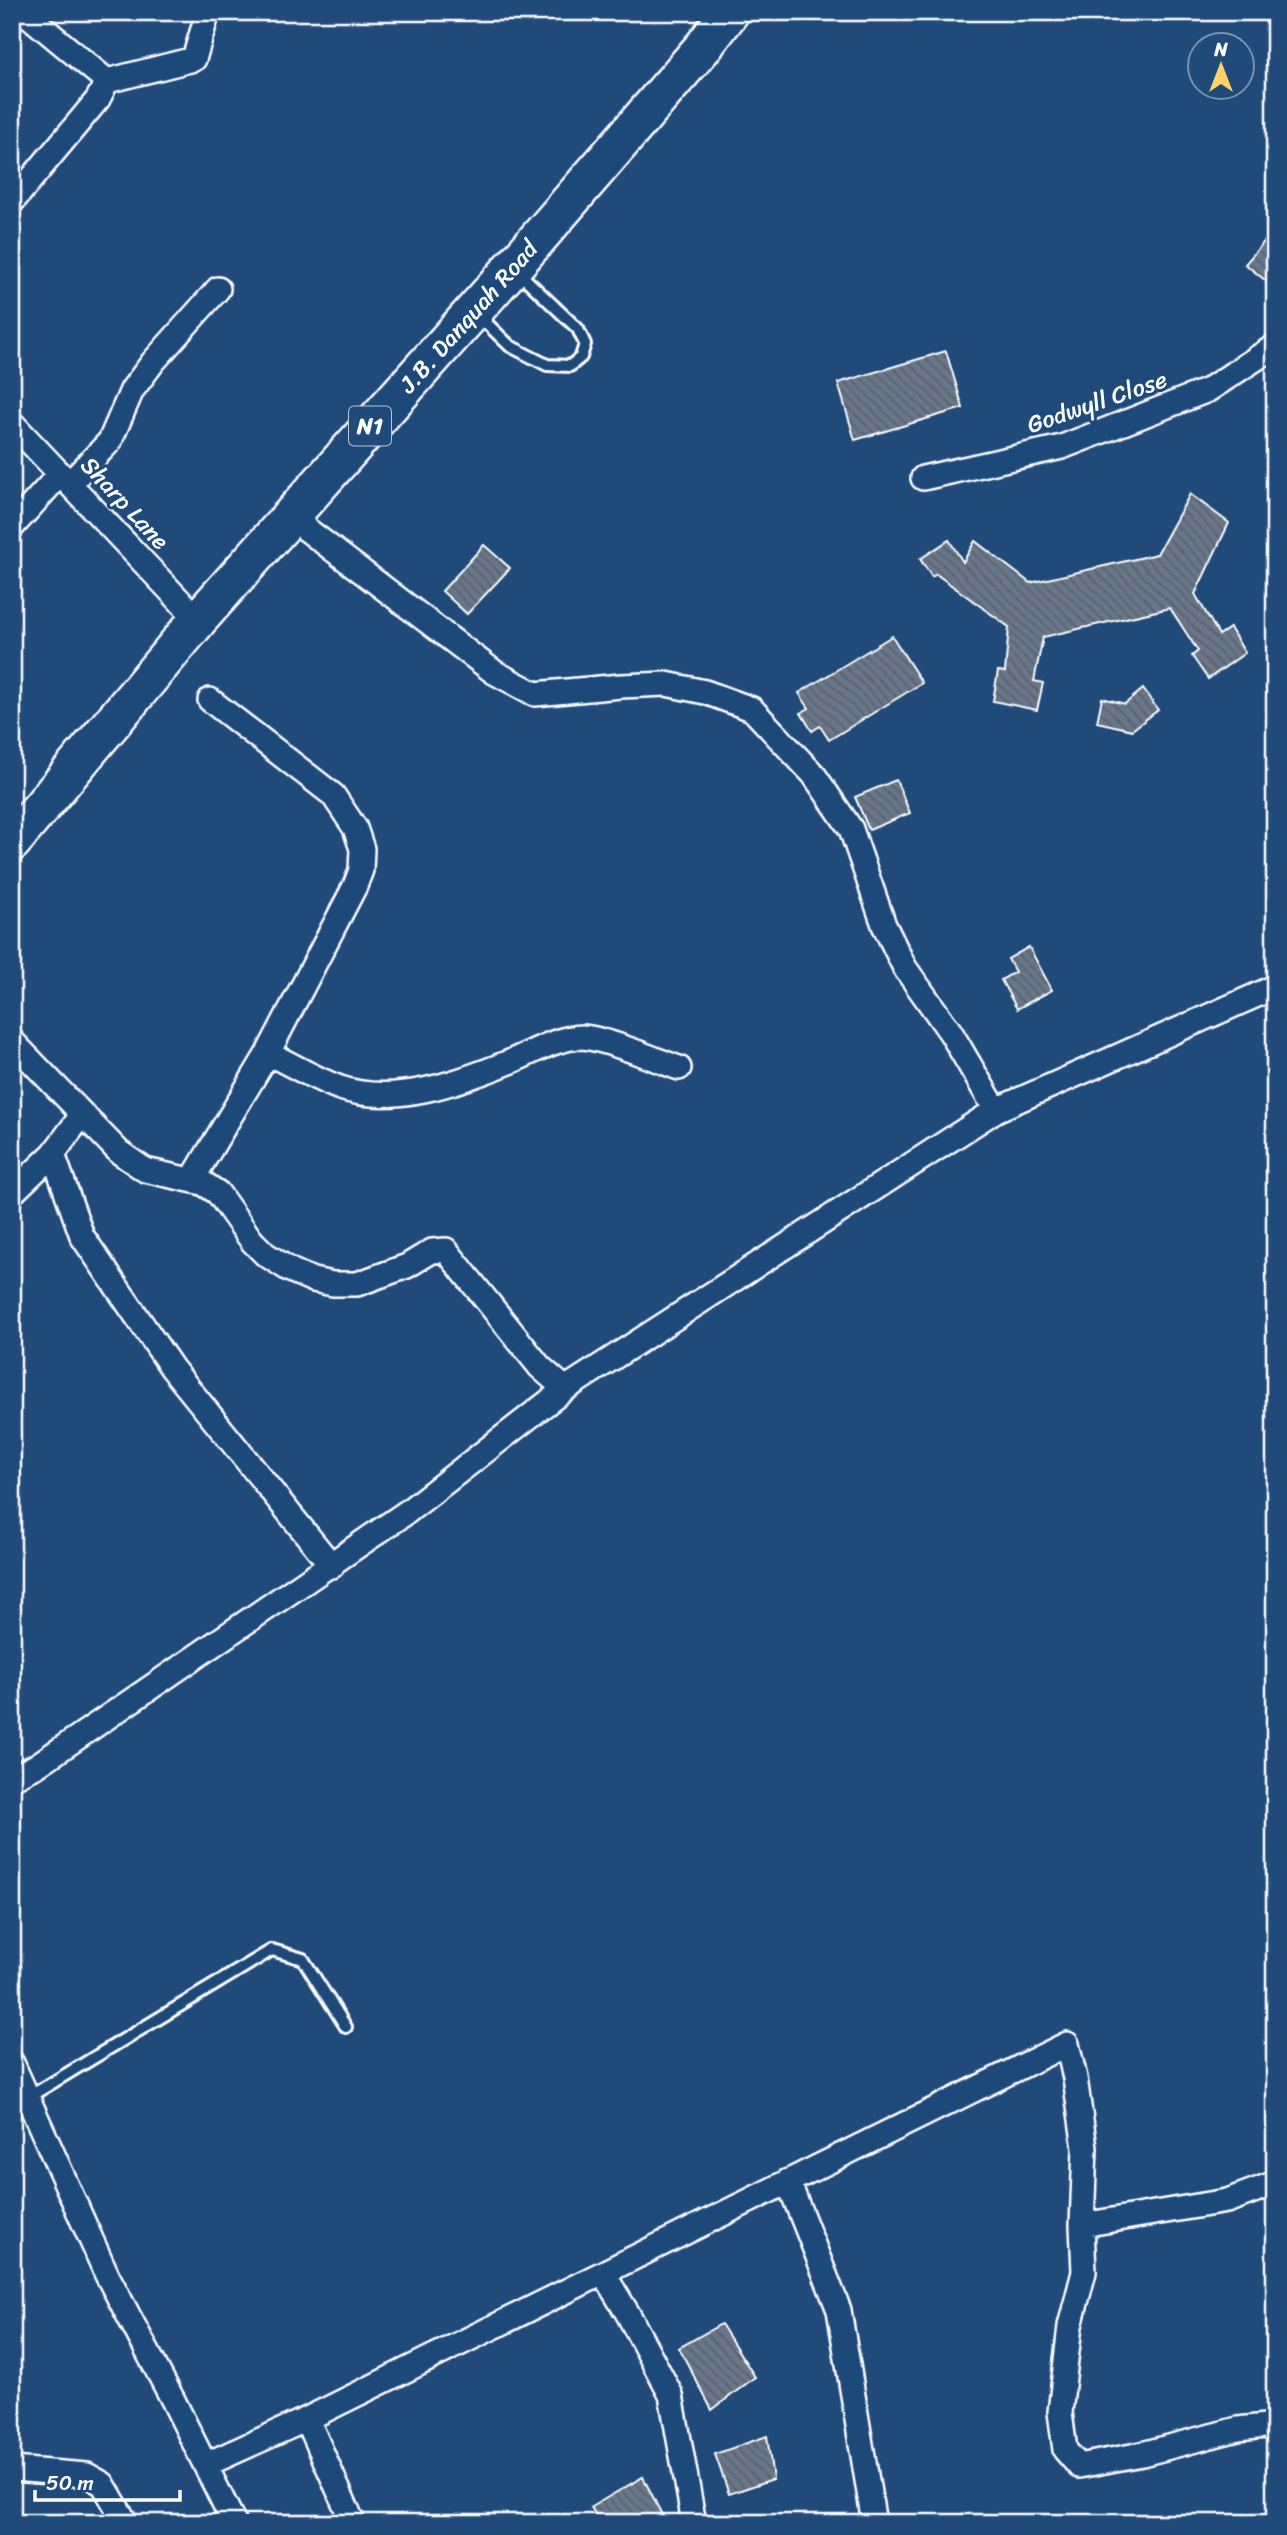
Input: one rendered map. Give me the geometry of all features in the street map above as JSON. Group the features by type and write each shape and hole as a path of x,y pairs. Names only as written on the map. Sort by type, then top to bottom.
{"highway":[{"name":"J.B. Danquah Road","path":"12,842 198,620 513,267 730,12"}],"street":[{"path":"24,12 107,81"},
{"path":"12,202 98,99 107,81 194,59 208,12"},
{"path":"12,527 110,442 132,390 153,362 218,289"},
{"name":"Godwyll Close","path":"923,478 1062,447 1208,390 1275,346"},
{"name":"Sharp Lane","path":"12,423 198,620"},
{"path":"289,516 494,672 535,694 666,684 705,692 752,709 814,775 851,829 884,925 905,968 951,1033 996,1110"},
{"path":"192,1180 268,1053 355,886 362,849 355,828 333,795 210,700"},
{"path":"12,1778 36,1766 332,1566 407,1512 565,1389 996,1110 1275,987"},
{"path":"268,1053 342,1088 383,1094 440,1086 575,1038 598,1040 679,1068"},
{"path":"12,1041 119,1152 145,1170 203,1183 218,1193 252,1241 265,1254 290,1270 313,1280 333,1284 357,1284 407,1266 432,1251 446,1250 540,1367 565,1389"},
{"path":"12,1193 53,1154 82,1115"},
{"path":"53,1154 82,1236 172,1368 332,1566"},
{"path":"205,2465 307,2418 1068,2044 1085,2148 1082,2225 1084,2272 1070,2326 1060,2412 1065,2450 1079,2466 1142,2454 1238,2429 1275,2425"},
{"path":"12,2063 107,2276 234,2523"},
{"path":"789,2181 839,2310 874,2523"},
{"path":"1082,2225 1227,2201 1275,2183"},
{"path":"603,2273 671,2395 694,2523"},
{"path":"307,2418 353,2523"},
{"path":"12,2469 88,2475 103,2484 126,2523"}],"lane":[{"path":"474,311 510,346 547,365 570,366 581,357 586,344 578,328 513,267"},
{"path":"27,2098 272,1951 303,1959 346,2028"}],"building":[{"path":"1275,229 1275,288 1245,264"},
{"path":"946,351 963,408 855,440 838,383"},
{"path":"1190,494 1229,523 1195,594 1219,635 1230,628 1245,653 1208,679 1192,656 1198,651 1170,608 1043,637 1034,681 1043,683 1037,710 993,701 998,671 1005,672 1009,627 936,574 932,577 920,559 949,540 963,562 975,541 1030,583 1157,554"},
{"path":"484,545 510,568 467,614 442,591"},
{"path":"892,636 922,683 829,740 820,726 812,731 801,713 809,708 799,693"},
{"path":"1143,689 1158,710 1132,730 1097,722 1102,698 1125,704"},
{"path":"896,780 910,813 869,830 855,797"},
{"path":"1029,947 1052,990 1017,1009 1001,980 1015,972 1008,959"},
{"path":"721,2324 755,2377 712,2410 679,2348"},
{"path":"767,2436 773,2479 729,2494 715,2454"},
{"path":"643,2477 666,2523 600,2523 591,2507"}]}
